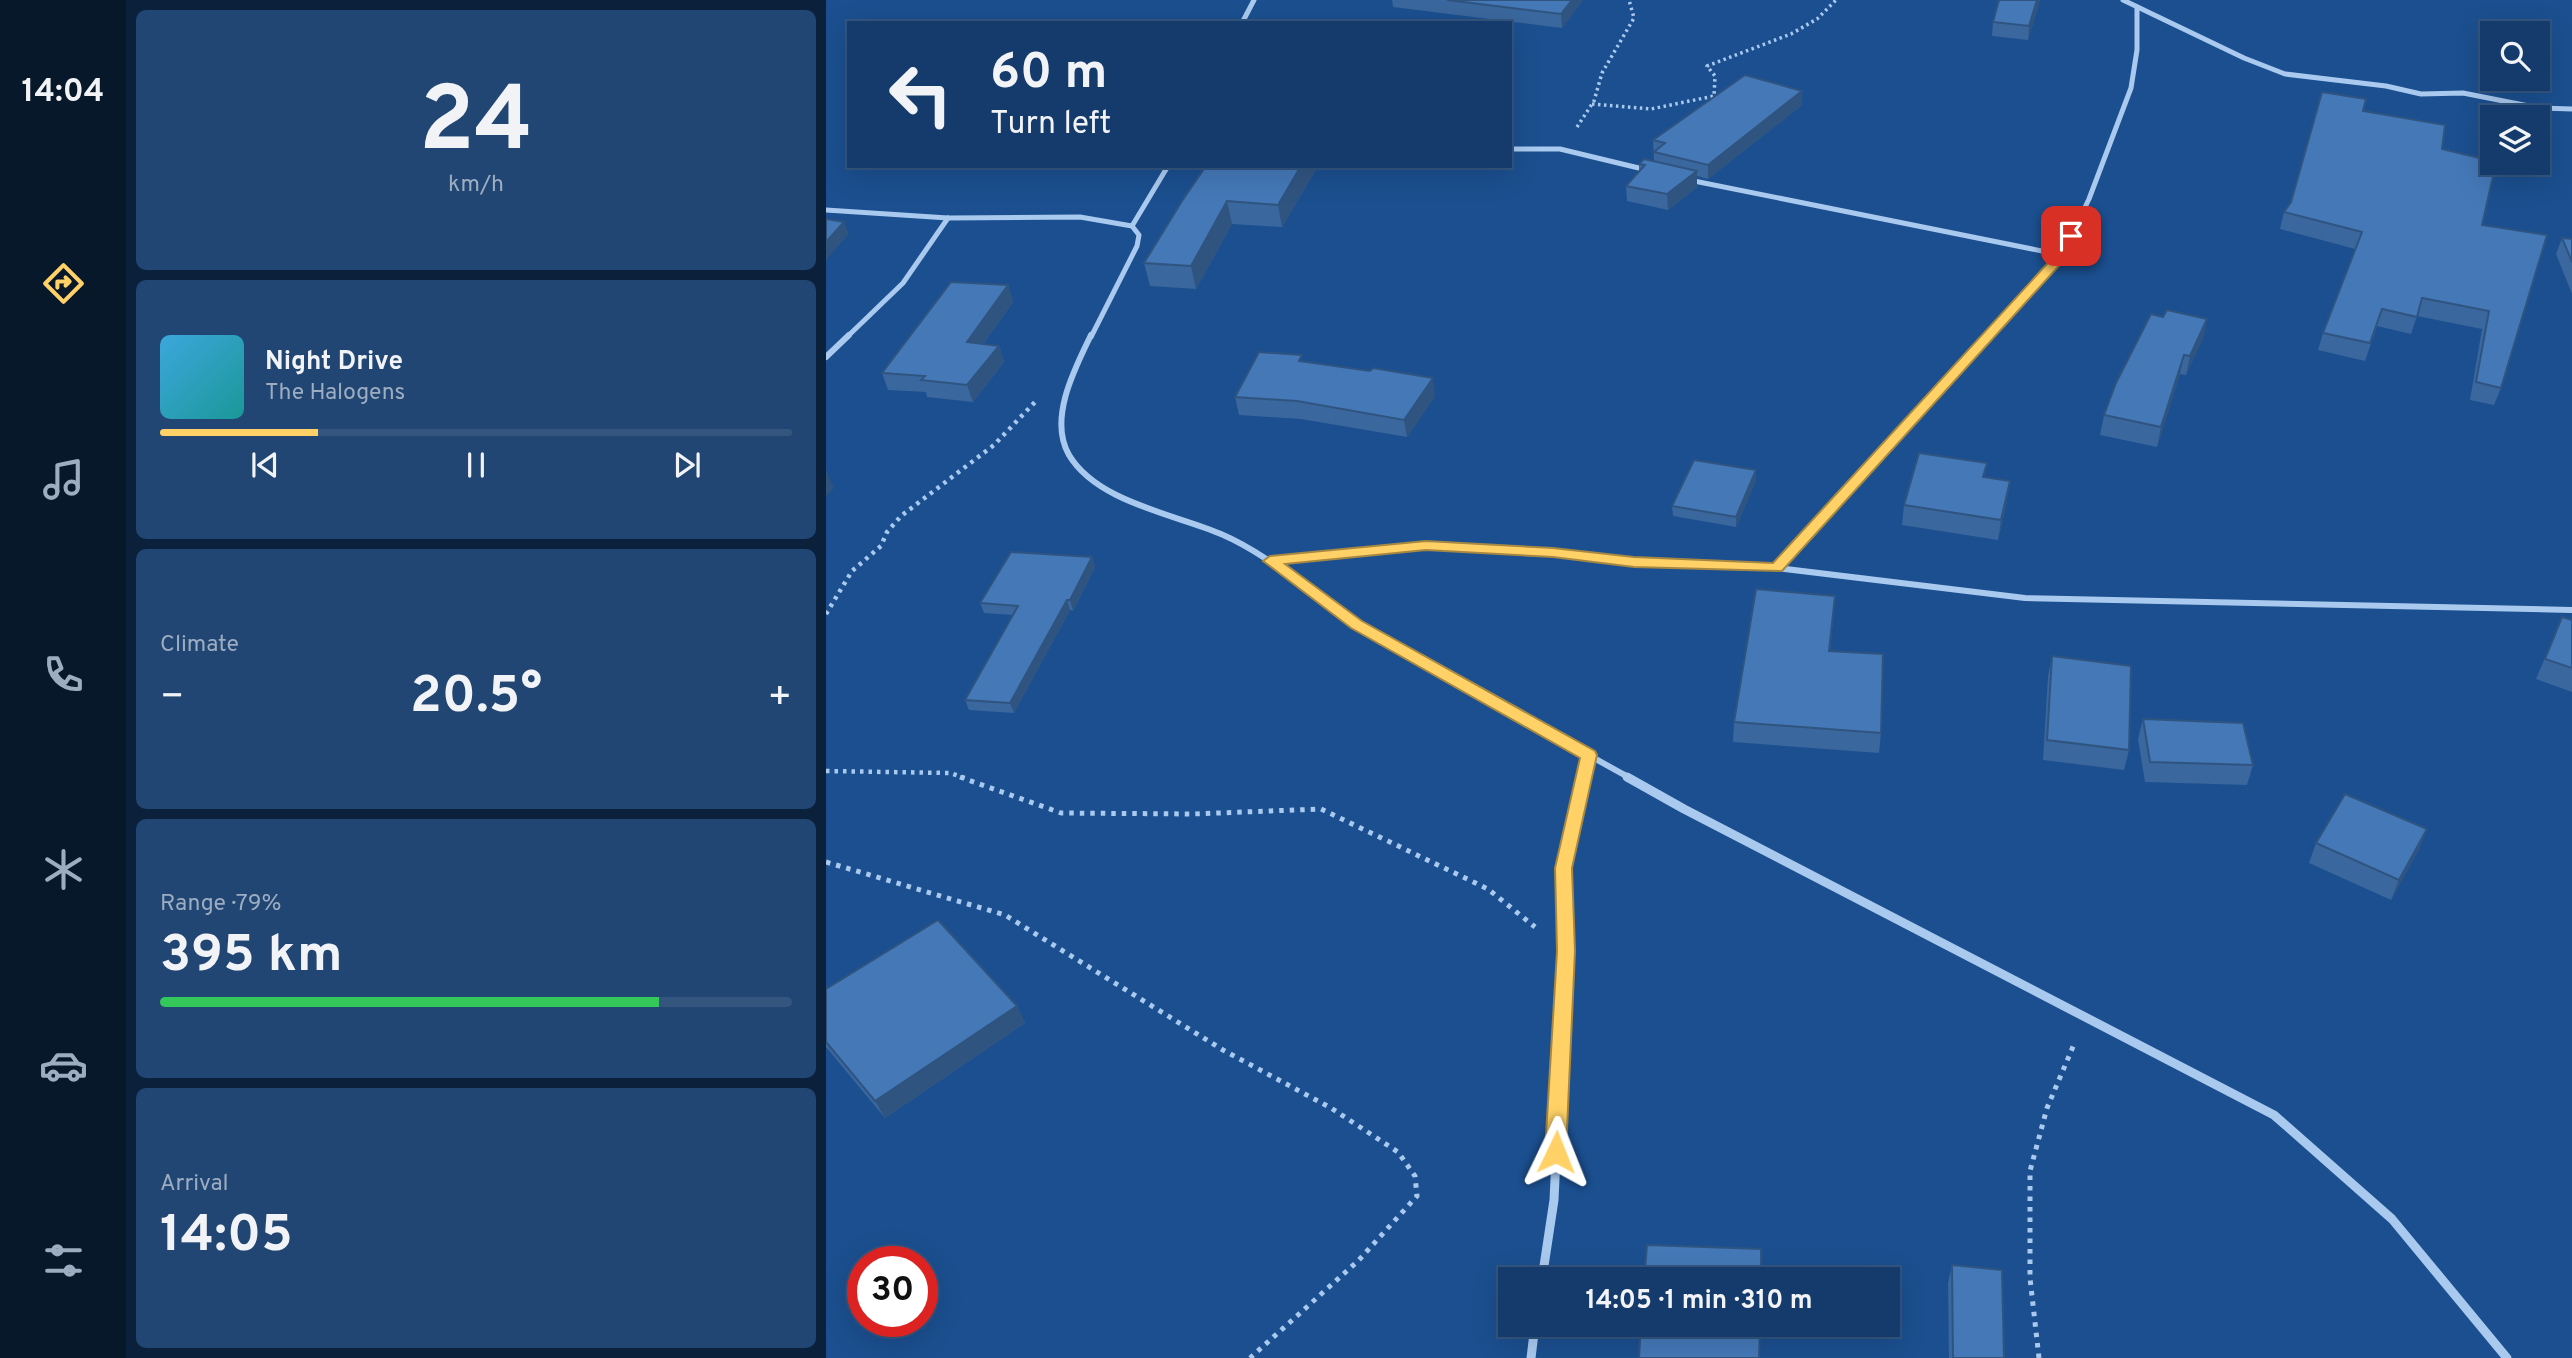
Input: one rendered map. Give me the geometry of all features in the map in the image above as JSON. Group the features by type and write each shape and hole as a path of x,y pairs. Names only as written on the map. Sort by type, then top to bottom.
{"street":[{"path":"1243,21 1254,0"},
{"path":"2123,0 2244,58 2285,74 2421,93 2463,93 2539,108 2572,109"},
{"path":"1777,568 2062,255 2090,199 2131,88 2137,50 2137,7"},
{"path":"1512,149 1553,149 1653,171"},
{"path":"1132,226 1167,168"},
{"path":"1679,177 2062,255"},
{"path":"826,210 948,218 1080,217 1132,226 1139,235 1137,246 1070,377 1061,419 1068,452 1080,471 1102,487 1153,510 1221,534 1270,561 1357,624 1684,809 2274,1115 2392,1219 2507,1358"},
{"path":"826,357 903,283 948,218"},
{"path":"1270,561 1426,545 1553,552 1634,562 1777,568 2025,597 2572,610"},
{"path":"1544,1267 1554,1200 1566,951 1563,868 1589,755"},
{"path":"1531,1358 1534,1337"}],"path":[{"path":"1553,149 1577,127 1591,104 1602,72 1634,18 1629,0"},
{"path":"1591,104 1651,109 1714,96 1715,76 1707,66 1753,52 1820,17 1831,1 1836,0"},
{"path":"826,614 852,571 881,546 887,532 901,516 995,445 1032,404 1057,383 1070,377"},
{"path":"826,771 950,773 1061,813 1192,814 1321,809 1488,889 1566,951"},
{"path":"826,862 1006,915 1223,1050 1331,1108 1398,1152 1415,1176 1417,1196 1387,1234 1339,1281 1250,1358"},
{"path":"2039,1358 2030,1278 2029,1171 2047,1108 2085,1018"}],"building":[{"path":"1447,0 1572,0 1561,14"},
{"path":"1999,0 2037,0 2029,26 1993,22"},
{"path":"1745,75 1802,91 1708,165 1654,152 1665,143 1653,140"},
{"path":"2322,92 2366,99 2363,111 2445,125 2442,149 2480,158 2480,175 2493,175 2482,225 2547,235 2501,388 2476,382 2489,311 2422,298 2417,317 2382,309 2370,343 2323,333 2362,232 2284,212 2291,202"},
{"path":"1644,159 1697,171 1667,194 1626,186 1645,165 1639,164"},
{"path":"1205,168 1300,168 1278,205 1227,201 1191,266 1144,263"},
{"path":"826,219 844,222 826,242"},
{"path":"2562,238 2572,239 2572,262"},
{"path":"951,282 1008,285 967,342 999,346 967,385 921,380 925,376 882,373"},
{"path":"2167,310 2207,319 2190,356 2184,355 2161,427 2104,415 2116,383 2151,314 2163,317"},
{"path":"1259,352 1302,355 1299,361 1370,371 1373,368 1433,378 1404,420 1297,401 1235,397"},
{"path":"1919,453 1987,463 1983,477 2010,481 2001,520 1904,505"},
{"path":"1694,460 1756,470 1736,517 1672,506"},
{"path":"1011,552 1092,557 1010,703 965,700 1018,606 980,603"},
{"path":"1756,589 1835,596 1829,651 1883,654 1881,733 1734,722"},
{"path":"2562,617 2572,620 2572,668 2545,659"},
{"path":"2052,656 2131,666 2129,750 2047,740"},
{"path":"2143,719 2243,723 2253,765 2150,762"},
{"path":"2345,794 2427,829 2399,880 2316,843"},
{"path":"938,920 1017,1006 875,1101 826,1042 826,989"},
{"path":"1647,1245 1761,1249 1761,1267 1645,1267"},
{"path":"1952,1265 2002,1270 2004,1358 1953,1358"},
{"path":"1640,1337 1760,1337 1759,1358 1639,1358"}],"route":[{"path":"1556,1152 1566,951 1563,868 1589,755 1357,624 1270,561 1426,545 1553,552 1634,562 1777,568 2062,255 2071,236"}]}
